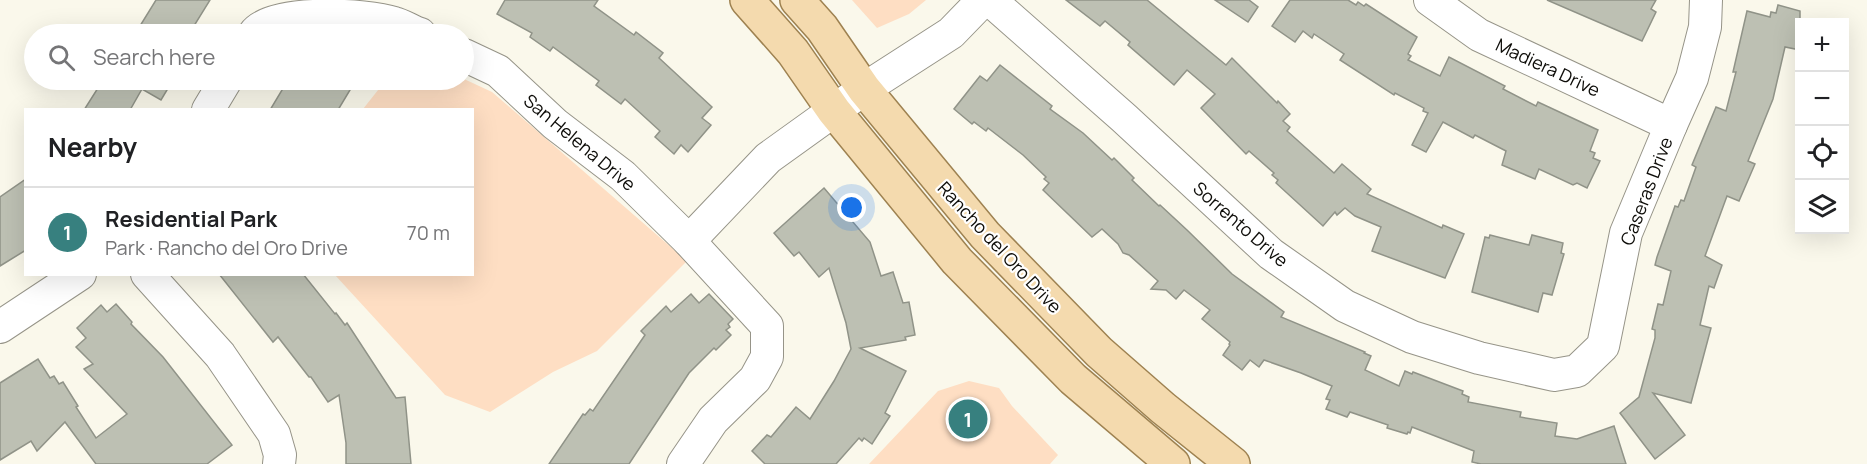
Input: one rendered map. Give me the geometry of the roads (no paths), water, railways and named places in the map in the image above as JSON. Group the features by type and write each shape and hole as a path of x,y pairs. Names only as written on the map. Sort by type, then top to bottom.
{"main road":[{"name":"Rancho del Oro Drive","path":"747,0 793,52 834,111 927,225 1004,310 1073,379 1173,464"},
{"name":"Rancho del Oro Drive","path":"797,0 822,28 864,89 948,192 1031,283 1099,352 1163,408 1233,464"}],"street":[{"path":"689,240 768,158 864,89 951,33 983,0"},
{"name":"Sorrento Drive","path":"990,0 1124,118 1271,254 1345,306 1412,337 1479,358 1538,370"},
{"name":"Madiera Drive","path":"1430,0 1479,35 1671,125"},
{"name":"Caseras Drive","path":"1538,370 1554,375 1577,371 1602,346 1626,233 1692,78 1705,27 1706,0"},
{"path":"268,24 276,20 343,14 398,24"},
{"name":"San Helena Drive","path":"474,60 498,71 555,124 622,176 689,240 767,326 767,357 755,379 713,420 683,464"},
{"path":"209,108 220,90"},
{"path":"0,327 77,276"},
{"path":"149,276 220,355 274,434 280,455 279,464"}],"place":[{"name":"Residential Park","path":"968,419"}]}
